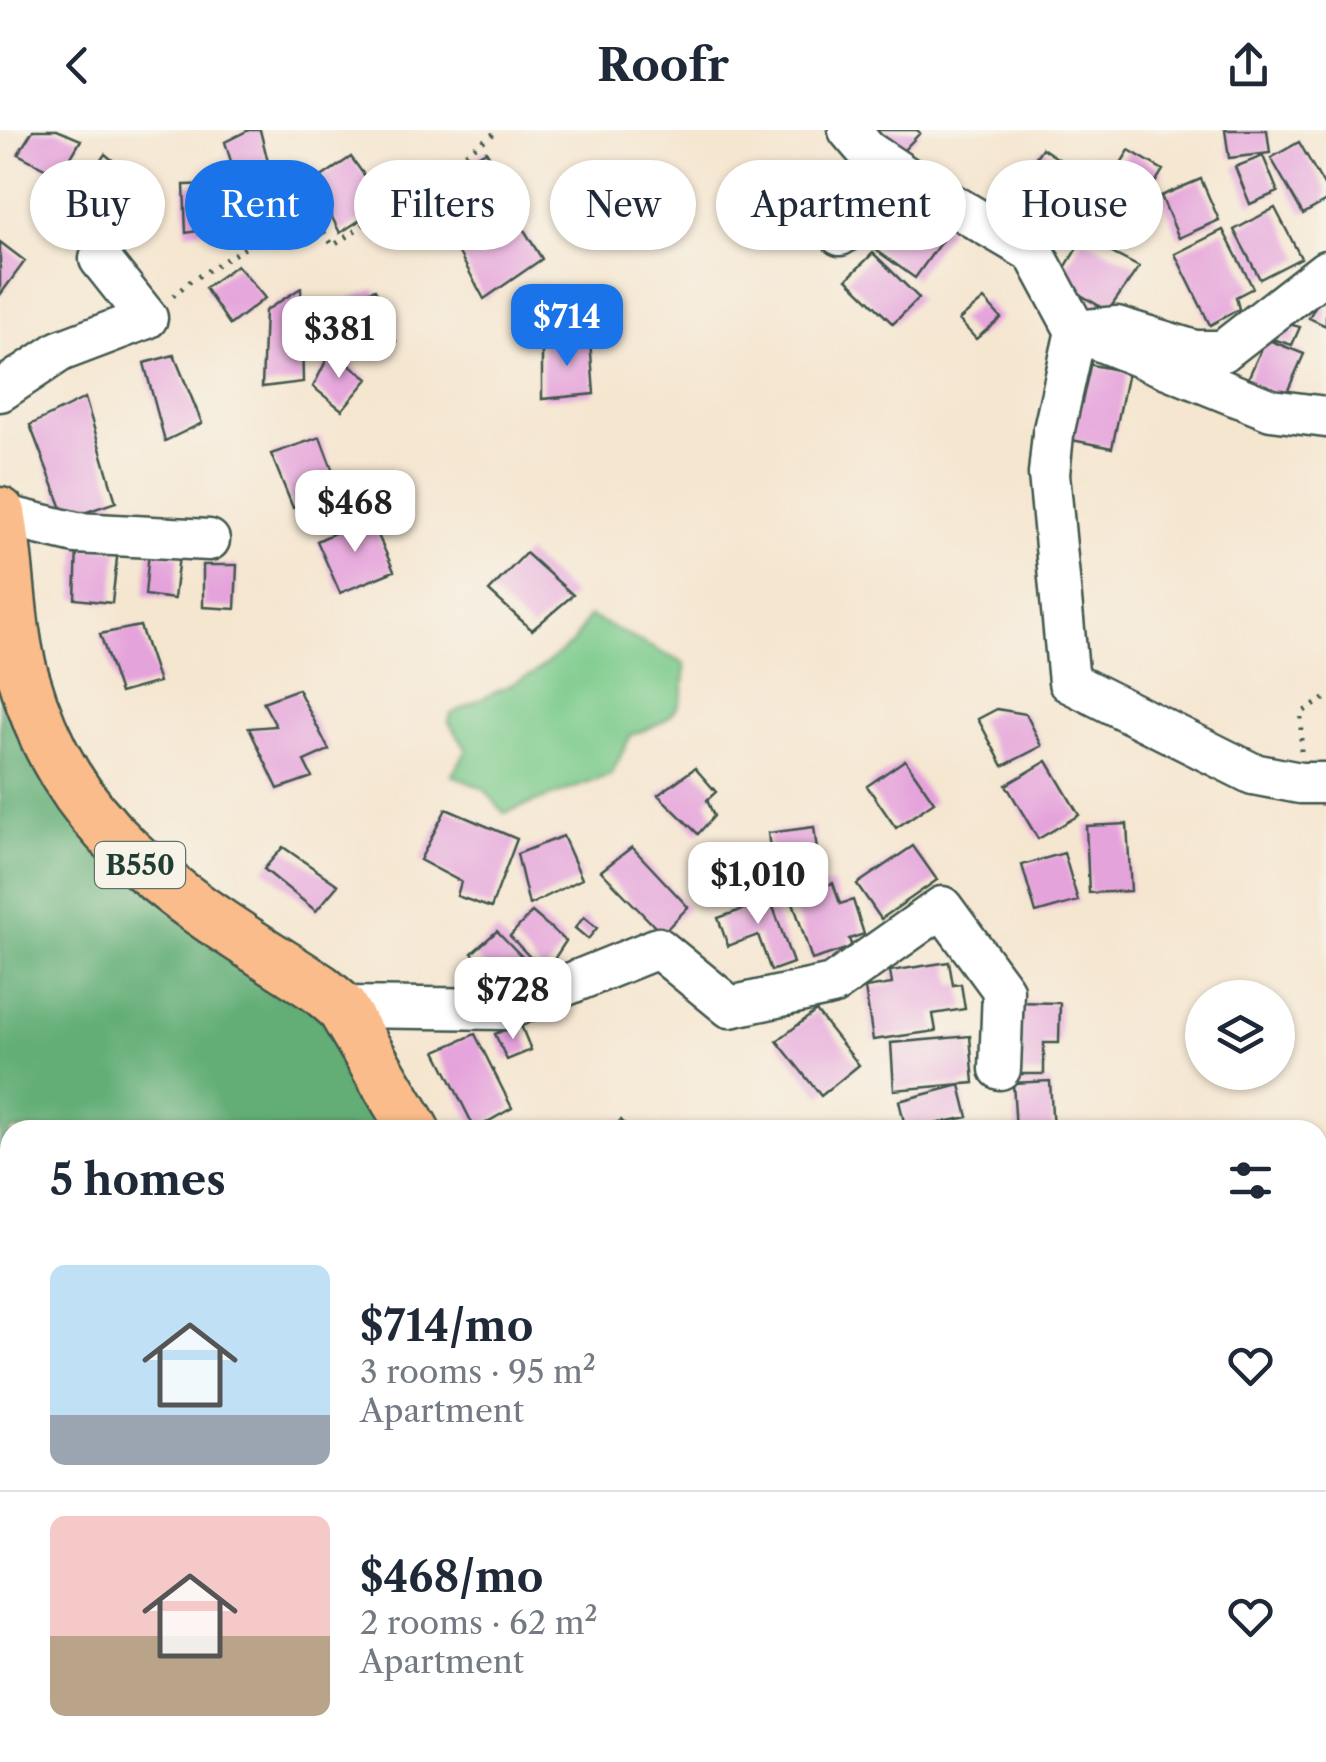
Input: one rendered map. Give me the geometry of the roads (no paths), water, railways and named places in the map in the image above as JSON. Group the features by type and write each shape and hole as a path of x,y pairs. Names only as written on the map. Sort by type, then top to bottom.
{"main road":[{"name":"B550","path":"0,514 23,677 46,740 78,797 120,848 173,894 320,988 341,1007 408,1120"}],"street":[{"path":"850,130 867,151 880,160"},
{"path":"966,213 1034,254 1076,331 1271,410 1326,417"},
{"path":"0,391 60,351 146,318 100,259"},
{"path":"1076,331 1116,327 1195,351 1223,351 1326,271"},
{"path":"1076,331 1053,434 1049,474 1069,682 1252,774 1313,782"},
{"path":"0,514 76,533 209,540"},
{"path":"341,1007 507,1010 658,948 730,1006 832,985 942,907 1003,990 1000,1069"}]}
